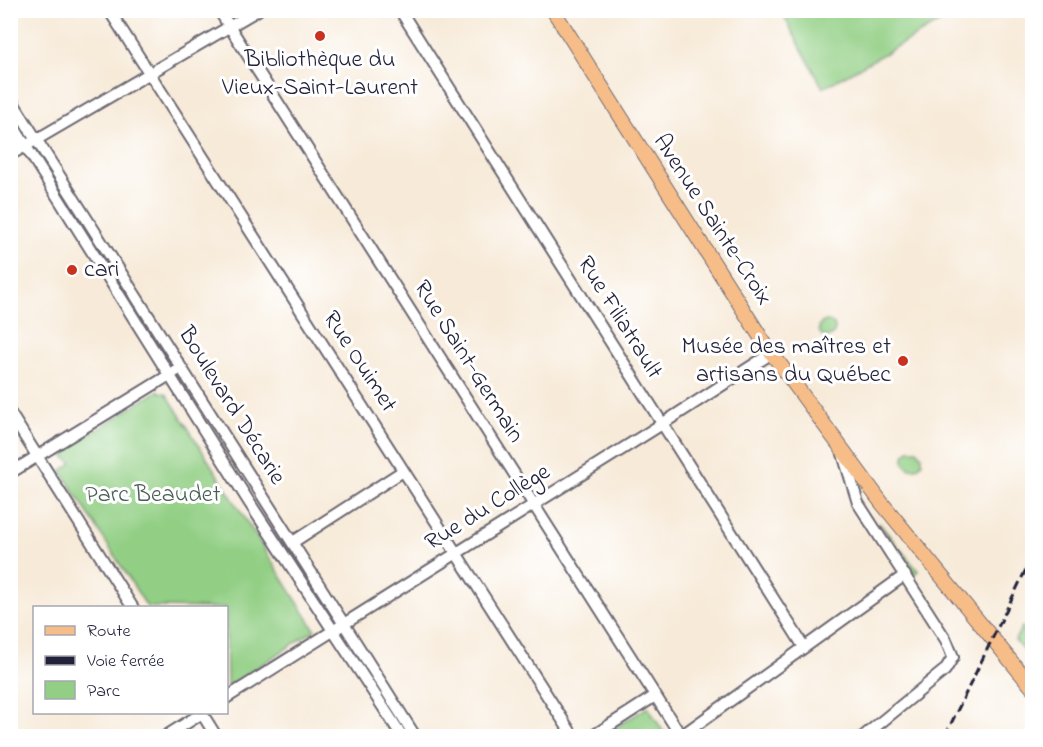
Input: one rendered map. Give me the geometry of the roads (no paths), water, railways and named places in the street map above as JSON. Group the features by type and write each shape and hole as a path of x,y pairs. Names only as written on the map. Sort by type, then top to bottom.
{"main road":[{"name":"Avenue Sainte-Croix","path":"554,10 638,146 772,353 881,502 1032,687"}],"street":[{"name":"Rue Ouimet","path":"109,10 573,736"},
{"name":"Rue Saint-Germain","path":"219,10 681,736"},
{"path":"10,155 258,10"},
{"name":"Rue Filiatrault","path":"400,10 804,647"},
{"name":"Boulevard Décarie","path":"10,98 415,736"},
{"name":"Boulevard Décarie","path":"10,121 332,631 402,736"},
{"name":"Rue du Collège","path":"228,697 772,353"},
{"path":"10,473 181,367"},
{"path":"10,412 133,606"},
{"name":"Avenue Sainte-Croix","path":"842,448 857,500 951,647 953,658 945,670 864,736"},
{"path":"293,542 404,471"},
{"path":"681,736 905,575"},
{"path":"593,736 655,696"},
{"path":"166,736 200,714"},
{"path":"203,714 216,736"}],"railway":[{"path":"945,736 1032,557"}],"place":[{"name":"Bibliothèque du Vieux-Saint-Laurent","path":"320,36"},
{"name":"cari","path":"72,270"},
{"name":"Musée des maîtres et artisans du Québec","path":"903,361"}],"park label":[{"name":"Parc Beaudet","path":"153,495"}]}
